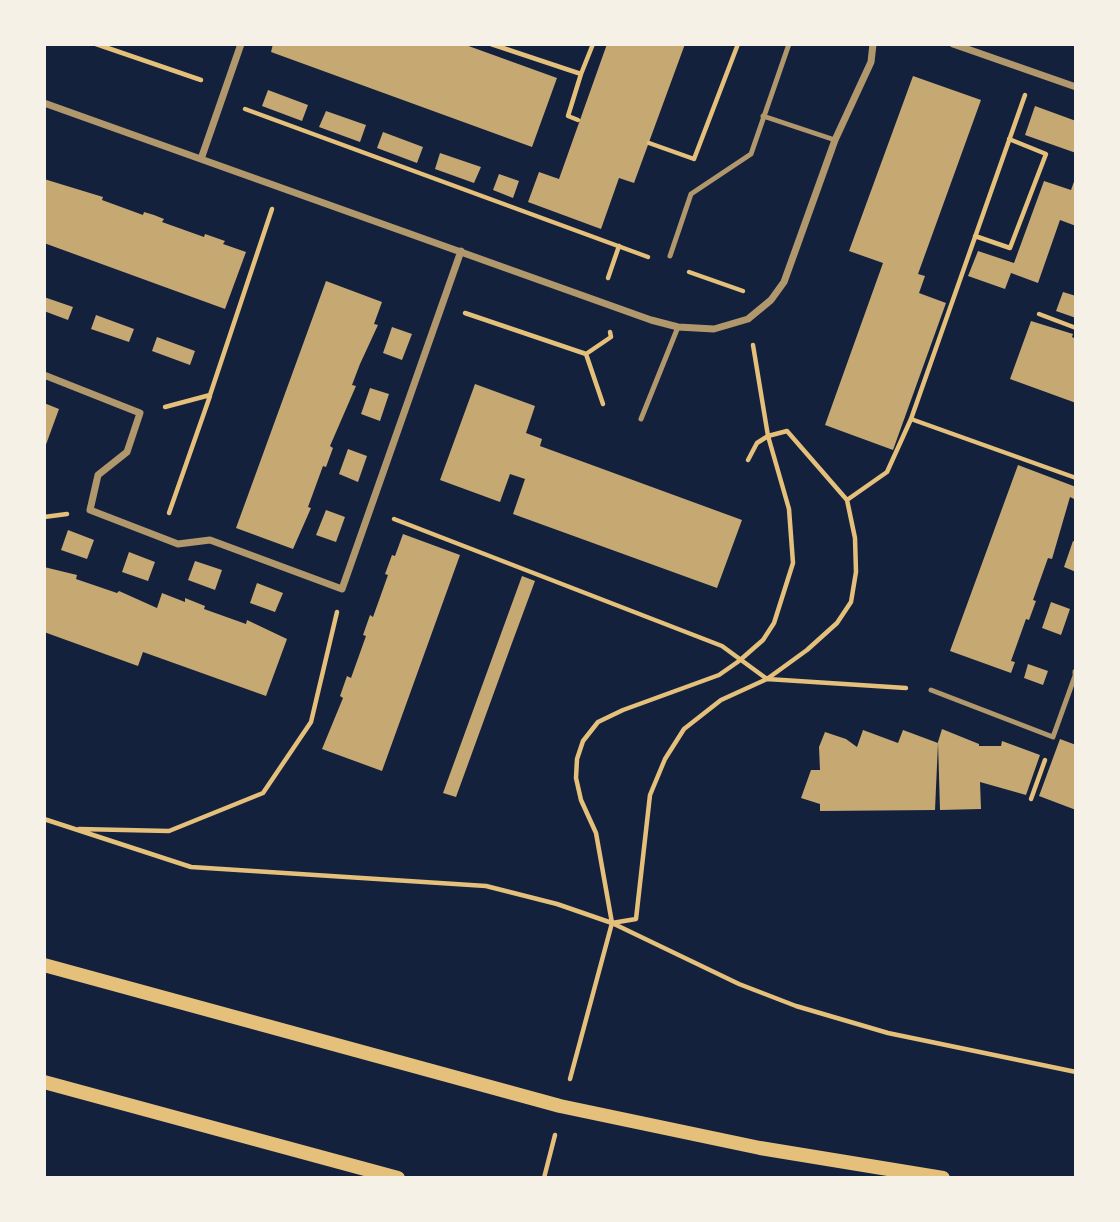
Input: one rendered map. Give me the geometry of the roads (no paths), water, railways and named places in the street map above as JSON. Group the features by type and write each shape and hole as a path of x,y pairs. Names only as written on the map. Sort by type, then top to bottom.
{"main road":[{"path":"44,965 561,1106 760,1148 943,1178"},
{"path":"44,1082 398,1178"}],"street":[{"path":"201,159 241,44"},
{"path":"44,103 678,327 714,329 748,319 771,300 784,282 835,140 871,62 873,44"},
{"path":"953,44 1076,87"},
{"path":"44,375 140,413 127,452 98,475 90,510 178,544 210,540 342,589 461,251"}],"lane":[{"path":"670,256 691,194 751,154 789,44"},
{"path":"764,116 835,140"},
{"path":"641,419 678,327"},
{"path":"931,690 1053,737 1076,673"}]}
